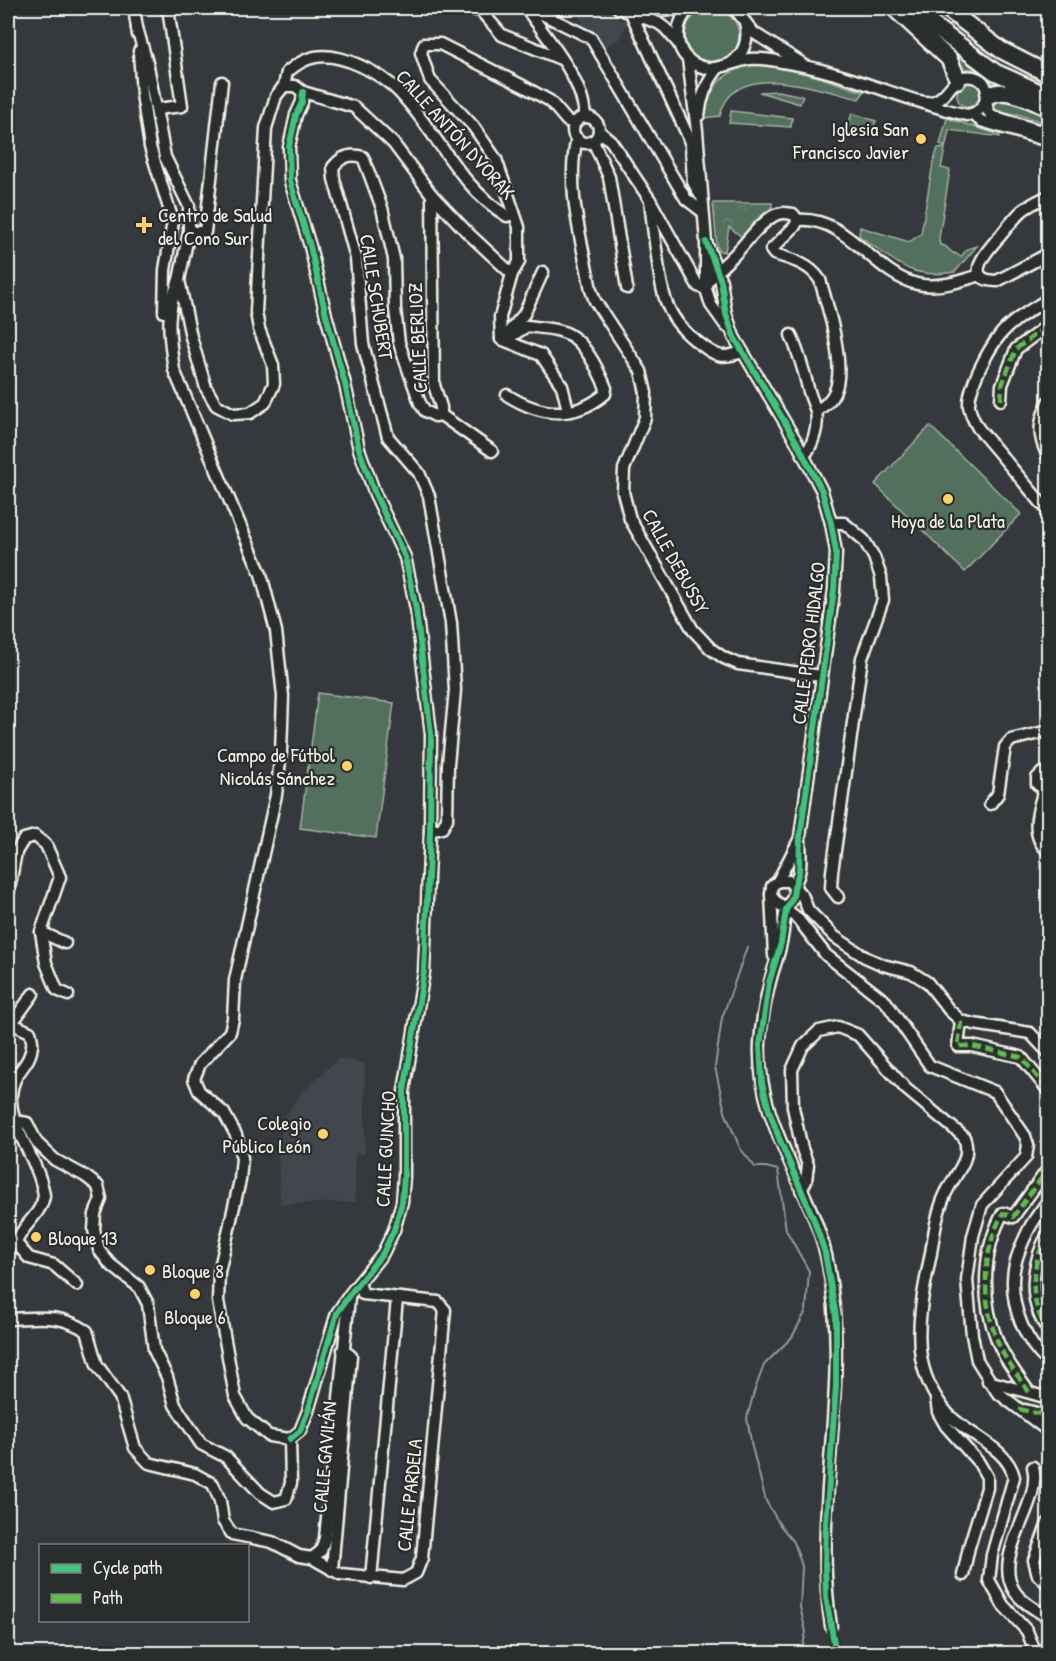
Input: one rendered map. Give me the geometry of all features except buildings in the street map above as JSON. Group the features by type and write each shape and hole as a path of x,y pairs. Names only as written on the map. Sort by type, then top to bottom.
{"highway":[{"path":"894,8 949,59 954,84"},
{"path":"910,8 995,72 1048,96"},
{"path":"946,8 1001,50 1042,71"},
{"path":"987,99 993,92 1005,92 1048,108"}],"street":[{"path":"134,8 142,94 150,147 173,221 164,277 164,324 171,347"},
{"path":"157,110 182,106 168,8"},
{"path":"466,8 482,11 502,35 561,59"},
{"path":"618,8 662,11 685,8"},
{"path":"680,45 679,23 684,13 690,8"},
{"path":"526,9 580,91 585,117"},
{"path":"526,9 544,15 591,38 686,199 703,206"},
{"path":"631,10 665,28 680,45 688,59 707,68 718,68 750,59 806,66 912,100 967,114 982,109 987,99"},
{"path":"631,10 687,134 691,145 693,182 703,206"},
{"path":"729,64 736,59 746,43 746,25 738,10"},
{"path":"738,10 754,33 806,66"},
{"path":"15,1121 27,1123 37,1143 55,1160 85,1176 98,1186 101,1199 95,1214 94,1230 99,1250 110,1264 138,1287 148,1304 154,1350 167,1377 176,1405 201,1444 226,1457 260,1493 274,1502 286,1499 291,1483 290,1439 269,1436 247,1418 235,1396 218,1301 219,1272 240,1180 242,1158 236,1135 224,1113 199,1091 194,1079 200,1064 230,1032 235,980 276,795 282,752 283,696 277,642 261,574 174,370 169,317 189,232 189,206 165,157 148,66 137,28"},
{"name":"CALLE ANTÓN DVORAK","path":"501,339 500,317 512,274 519,262 519,227 496,159 473,126 430,80 421,53 424,44 440,44 523,86 550,101 567,121 575,123"},
{"name":"CALLE ANTÓN DVORAK","path":"191,337 206,387 216,405 233,414 250,414 265,403 274,384 273,365 259,329 256,312 266,128 276,96 284,86 287,72 300,62 316,56 361,65 397,90 463,174 498,211 507,216 514,213"},
{"name":"CALLE PEDRO HIDALGO","path":"688,59 697,130 706,242 706,286 711,305 765,386 822,491 836,552 834,590 800,837"},
{"name":"CALLE PEDRO HIDALGO","path":"697,130 700,101 707,82 718,68"},
{"path":"912,100 929,102 939,99 954,84 970,76 976,78 985,87 988,111 992,116 1048,133"},
{"path":"189,232 205,232 222,82"},
{"path":"954,84 950,101 956,110 981,121 1048,141"},
{"path":"284,86 295,86 303,92 354,106 393,143 432,195 512,274"},
{"name":"CALLE GUINCHO","path":"290,1439 300,1431 308,1411 337,1313 383,1253 394,1230 402,1202 404,1091 424,972 430,831 431,734 414,599 405,557 375,494 359,449 310,246 290,181 289,147 303,92"},
{"path":"585,117 575,123 574,131 577,138 586,142 596,136 611,141 650,200 699,286 706,286 717,270 764,224 774,215 784,212 793,214 798,220 818,221 847,237 905,280 919,285 938,285 980,275"},
{"path":"585,117 597,123 596,136 609,177 627,288"},
{"name":"CALLE DEBUSSY","path":"577,138 572,162 574,193 591,290 595,302 641,371 646,393 645,418 624,469 623,492 630,519 693,630 711,649 738,664 821,676"},
{"name":"CALLE SCHUBERT","path":"430,831 442,828 447,819 448,764 455,690 451,623 429,496 419,473 388,437 363,344 356,258 333,179 333,167 341,158 355,155 363,157 382,208 394,259 394,309 399,343 420,403 425,411 435,416 441,415"},
{"name":"CALLE BERLIOZ","path":"432,195 434,385 441,407 441,415 492,452"},
{"path":"1048,196 1024,209 988,250 982,257 980,275 987,281 997,281 1048,254"},
{"path":"650,200 662,295 673,317 689,336 713,354 727,357 742,352"},
{"path":"798,220 771,250 774,254 815,271 826,297 840,370 835,392 826,405 816,411"},
{"name":"CALLE PEDRO HIDALGO","path":"706,242 717,270 726,314 734,337"},
{"path":"711,259 731,258"},
{"path":"501,339 524,314 543,272"},
{"path":"164,277 191,337"},
{"path":"179,280 191,337"},
{"path":"1048,299 1001,334 977,376 969,406 978,428 1048,511"},
{"path":"711,305 719,305 724,300"},
{"path":"169,317 180,311"},
{"path":"1001,400 1002,385 1016,350 1048,325"},
{"path":"501,339 510,337 526,326 563,332 573,337 586,352 606,388 605,394 582,409 551,412 534,409 507,395"},
{"path":"791,335 816,411 811,447 804,456"},
{"path":"501,339 541,355 562,386 568,410"},
{"path":"1048,402 1040,421 1041,443 1048,456"},
{"path":"831,523 844,523 864,540 882,577 883,600 862,658 832,872 831,888 838,897"},
{"path":"990,804 998,794 1005,747 1011,740 1048,732"},
{"path":"1048,774 1042,774 1037,778 1037,784 1046,789 1036,821 1036,834 1048,851"},
{"path":"8,895 16,852 24,839 35,836 46,844 60,877 41,932 46,963 57,990 68,995"},
{"path":"774,968 772,886 778,881 800,837"},
{"path":"800,837 800,872 794,894 783,906 781,943 764,1014 760,1045 762,1083 779,1138 825,1253 836,1317 836,1386 826,1523 826,1597 831,1626"},
{"path":"778,881 789,881 802,897 808,910 835,937 865,957 883,965 911,972 927,982 960,1021 1030,1033 1048,1052"},
{"path":"771,894 774,900 797,918 826,955 886,1002 930,1066 995,1092 1025,1136 1028,1145 1026,1157 982,1205 973,1236 967,1281 972,1335 977,1360 988,1381 997,1392 1048,1431"},
{"path":"41,932 65,943"},
{"path":"33,994 10,1023 30,1032 32,1046 26,1064 15,1075 10,1108 38,1172 44,1194 35,1216 20,1233 16,1243 29,1258 54,1265 77,1285"},
{"path":"960,1021 958,1046 972,1046 1021,1057 1048,1090"},
{"path":"801,1190 806,1181 808,1165 802,1149 793,1107 792,1070 803,1046 819,1031 838,1027 858,1035 906,1089 964,1137 968,1148 964,1161 945,1195 935,1229 923,1291 920,1347 923,1369 930,1386 949,1415 1011,1465 1014,1477 992,1555 990,1580 1003,1605 1027,1631 1036,1653"},
{"path":"1029,1392 998,1341 986,1297 987,1275 994,1229 1003,1213 1013,1217 1048,1170"},
{"path":"1048,1200 1028,1230 1018,1257 1013,1280 1017,1310 1024,1331 1037,1352 1048,1362"},
{"path":"1048,1234 1038,1257 1033,1284 1042,1322 1048,1330"},
{"path":"359,1283 363,1294 397,1299 371,1578"},
{"name":"CALLE GAVILÁN","path":"312,1558 321,1551 325,1538 350,1294"},
{"name":"CALLE PARDELA","path":"8,1319 54,1317 71,1321 87,1331 97,1365 120,1397 135,1448 149,1463 195,1474 213,1484 220,1501 223,1521 232,1534 272,1542 299,1556 312,1558 340,1574 403,1580 416,1573 422,1558 445,1310 438,1302 397,1299"},
{"name":"CALLE GAVILÁN","path":"332,1570 351,1356 343,1350"},
{"path":"988,1381 1048,1398"},
{"path":"935,1394 938,1412 946,1426 979,1463 987,1477 987,1488 963,1575"},
{"path":"1019,1409 1048,1416"},
{"path":"1033,1467 1035,1476 1032,1490 1008,1562 1009,1577 1015,1592 1048,1618"},
{"path":"1048,1522 1034,1560 1038,1575 1048,1584"}],"shaded area":[{"path":"576,8 601,8 611,11 621,21 624,19 629,22 618,40 605,47 598,35 584,27"},
{"name":"Colegio Público León","path":"339,1058 365,1064 365,1154 355,1153 355,1202 280,1204 278,1150 284,1118 301,1093"}],"green space":[{"path":"712,9 722,11 731,17 737,26 739,36 737,46 731,55 722,61 712,63 702,61 693,55 687,46 685,36 687,26 693,17 702,11"},
{"path":"915,19 1006,84 993,87 980,72 972,69 961,70"},
{"path":"754,64 796,70 864,92 859,99 801,85 759,82 742,87 728,98 720,116 703,118 710,97 719,82 725,76"},
{"path":"969,83 978,86 981,95 978,104 969,107 960,104 957,95 960,86"},
{"path":"778,91 803,96 800,104 759,92"},
{"path":"997,98 1017,100 1021,105 1048,117 1048,124 1017,114 1001,114 995,110 994,103"},
{"path":"731,111 792,118 791,127 729,123"},
{"path":"852,113 876,121 870,137 846,133"},
{"path":"947,118 1000,135 1000,137 949,130 941,168 950,170 939,238 940,245 961,257 967,249 977,246 955,272 925,273 902,266 859,236 860,227 909,242 921,234 933,163 938,148 942,149 944,146 940,144"},
{"path":"713,203 772,203 772,207 754,222 742,237 729,227 725,252 720,251 717,247"},
{"name":"Hoya de la Plata","path":"930,426 1021,514 965,572 875,484"},
{"name":"Campo de Fútbol Nicolás Sánchez","path":"318,693 394,703 376,838 300,828"}],"waterway":[{"path":"747,947 722,1018 715,1067 725,1112 740,1148 755,1167 778,1170 786,1230 809,1271 806,1311 792,1337 764,1365 747,1418 766,1501 780,1525 794,1542 802,1566 800,1607 806,1632 801,1654"}],"tunnel":[{"path":"831,1626 836,1654"}],"marked path":[{"path":"1001,400 1002,385 1016,349 1048,325"},
{"path":"961,1021 958,1046 972,1046 1021,1057 1048,1090"},
{"path":"1029,1392 1007,1361 997,1340 988,1308 986,1275 991,1243 1003,1213 1013,1217 1048,1169"},
{"path":"1048,1234 1038,1258 1034,1282 1037,1307 1048,1330"},
{"path":"1019,1409 1048,1416"}],"cycle path":[{"path":"290,1439 300,1431 308,1411 337,1313 383,1253 394,1230 402,1202 404,1091 424,972 430,831 431,734 416,609 405,557 375,494 359,449 310,246 290,181 289,147 303,92"},
{"path":"706,242 721,281 726,314 734,337 796,441 822,491 836,552 834,590 800,837 799,872 793,897 786,910 781,943 769,983 760,1045 762,1083 769,1110 825,1253 836,1317 836,1386 825,1566 826,1597 836,1654"}],"place":[{"name":"Iglesia San Francisco Javier","path":"921,139"},
{"name":"Centro de Salud del Cono Sur","path":"144,225"},
{"name":"Hoya de la Plata","path":"948,499"},
{"name":"Campo de Fútbol Nicolás Sánchez","path":"347,766"},
{"name":"Colegio Público León","path":"323,1134"},
{"name":"Bloque 13","path":"36,1237"},
{"name":"Bloque 8","path":"150,1270"},
{"name":"Bloque 6","path":"195,1294"}]}
